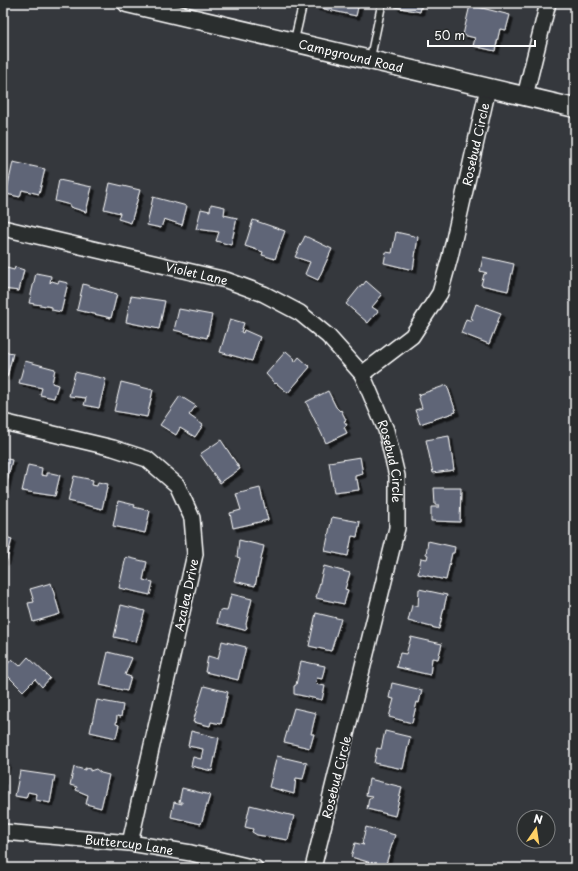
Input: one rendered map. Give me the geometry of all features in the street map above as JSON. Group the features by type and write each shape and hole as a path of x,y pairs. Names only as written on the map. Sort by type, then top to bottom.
{"street":[{"name":"Campground Road","path":"126,3 575,108"},
{"path":"525,96 548,3"},
{"name":"Rosebud Circle","path":"313,868 397,528 397,476 386,430 362,374 412,336 440,293 450,257 488,88"},
{"name":"Violet Lane","path":"3,228 226,280 264,294 300,313 328,336 362,374"},
{"name":"Azalea Drive","path":"3,422 113,448 147,460 177,485 192,518 195,554 130,843"},
{"name":"Buttercup Lane","path":"3,832 130,843 191,852 255,868"}],"lane":[{"path":"294,42 303,3"},
{"path":"370,60 382,3"}],"building":[{"path":"316,3 359,3 356,16 315,7"},
{"path":"396,3 422,3 420,12 395,7"},
{"path":"470,5 510,15 506,30 500,29 495,51 473,46 475,38 463,35"},
{"path":"13,162 45,169 39,194 22,190 20,197 6,194"},
{"path":"59,180 92,187 86,212 70,207 70,205 55,201"},
{"path":"110,183 140,190 131,223 118,219 120,213 104,209"},
{"path":"153,197 187,206 182,225 164,219 161,228 147,225"},
{"path":"211,204 225,207 224,215 237,218 231,245 216,241 219,232 196,229 201,209 210,211"},
{"path":"253,220 285,231 275,259 262,255 263,252 245,246"},
{"path":"396,232 418,237 413,270 384,263 386,252 392,253"},
{"path":"305,236 332,249 318,280 305,274 310,262 295,257"},
{"path":"483,257 514,264 508,291 481,285 484,274 487,273 480,271"},
{"path":"3,267 14,270 15,267 24,270 19,291 3,289"},
{"path":"36,273 51,276 50,283 52,281 58,283 59,281 68,283 61,312 52,310 52,307 29,303"},
{"path":"366,281 382,295 372,307 378,311 368,323 346,304"},
{"path":"83,284 117,294 111,318 77,310"},
{"path":"131,296 165,301 159,329 126,322"},
{"path":"476,304 501,313 489,344 461,333 466,319 472,321 473,319 471,318"},
{"path":"179,309 212,315 207,338 174,330"},
{"path":"230,319 244,323 241,332 243,333 244,330 260,337 252,361 220,352"},
{"path":"3,351 13,353 7,377 3,376"},
{"path":"286,351 295,359 293,361 295,362 299,357 310,367 288,393 276,383 275,384 266,374"},
{"path":"25,361 55,369 52,383 58,385 54,398 40,395 42,388 19,383"},
{"path":"75,372 106,379 99,408 84,405 86,398 69,396"},
{"path":"121,382 153,390 147,417 114,411"},
{"path":"447,385 456,412 420,424 415,410 422,408 418,395"},
{"path":"328,391 336,407 340,411 341,410 346,420 344,421 347,425 344,427 347,433 326,443 306,402"},
{"path":"180,396 196,406 189,415 203,425 195,437 180,428 176,435 160,425"},
{"path":"449,436 454,470 433,473 426,440"},
{"path":"221,440 240,469 220,483 200,454"},
{"path":"360,457 363,474 355,476 359,490 334,493 329,462"},
{"path":"3,458 12,460 5,491 3,491"},
{"path":"28,465 42,468 41,475 47,476 47,473 51,473 60,475 55,496 22,491"},
{"path":"74,476 93,480 92,485 97,486 98,482 108,484 102,509 68,501"},
{"path":"260,488 268,520 233,528 230,513 241,510 236,494"},
{"path":"434,488 461,488 460,522 431,521 431,507 439,507 439,505 435,505"},
{"path":"118,501 135,505 134,507 150,511 145,533 113,526"},
{"path":"332,517 360,522 357,537 352,536 348,556 325,551"},
{"path":"3,536 12,539 6,562 3,561"},
{"path":"239,540 264,546 255,586 234,581 240,558 237,557"},
{"path":"428,541 455,547 454,553 452,553 446,580 418,574 421,558 427,559 428,555 426,554"},
{"path":"126,557 147,562 143,580 153,582 150,595 119,588"},
{"path":"324,566 350,573 345,589 348,590 344,604 316,598"},
{"path":"51,583 60,614 33,622 28,603 34,602 30,589"},
{"path":"419,589 447,595 439,629 408,621 412,605 418,607"},
{"path":"231,594 252,599 246,624 247,628 244,630 217,623 220,610 227,611"},
{"path":"121,605 145,611 136,642 114,637"},
{"path":"316,613 341,619 331,651 309,646"},
{"path":"411,637 442,644 438,659 432,658 430,675 396,667 400,653 406,654"},
{"path":"222,641 246,647 238,680 205,672 208,656 218,659"},
{"path":"108,652 132,658 125,675 131,677 127,691 100,685"},
{"path":"28,657 50,678 42,687 35,679 23,691 3,671 3,669 12,659 20,666"},
{"path":"301,661 325,666 322,679 317,678 315,684 325,686 322,700 294,694 294,686 296,685"},
{"path":"392,683 422,690 419,703 417,702 412,723 389,717 394,699 389,698"},
{"path":"204,686 228,692 221,724 211,722 210,726 193,722"},
{"path":"97,700 123,705 121,717 117,716 116,724 119,725 116,738 90,732"},
{"path":"294,708 316,713 311,734 314,734 310,748 284,742"},
{"path":"191,731 219,738 212,771 191,766 193,757 201,759 203,749 188,746"},
{"path":"385,731 410,737 403,769 374,763 377,748 381,749"},
{"path":"277,756 307,763 303,779 296,778 294,794 269,787"},
{"path":"3,762 7,762 3,781"},
{"path":"74,767 85,770 85,768 90,769 90,771 96,769 101,773 109,775 101,808 86,804 88,795 76,790 77,787 70,785"},
{"path":"20,771 55,776 50,803 36,800 37,794 28,792 26,798 15,796"},
{"path":"369,779 402,787 395,816 367,809 369,798 372,798 373,796 366,795"},
{"path":"182,788 210,795 201,824 171,817 174,802 182,804 182,802 179,802"},
{"path":"250,805 294,816 288,840 257,835 252,832 253,829 245,827"},
{"path":"366,827 395,835 385,867 351,857 355,843 364,845 362,843"}]}
